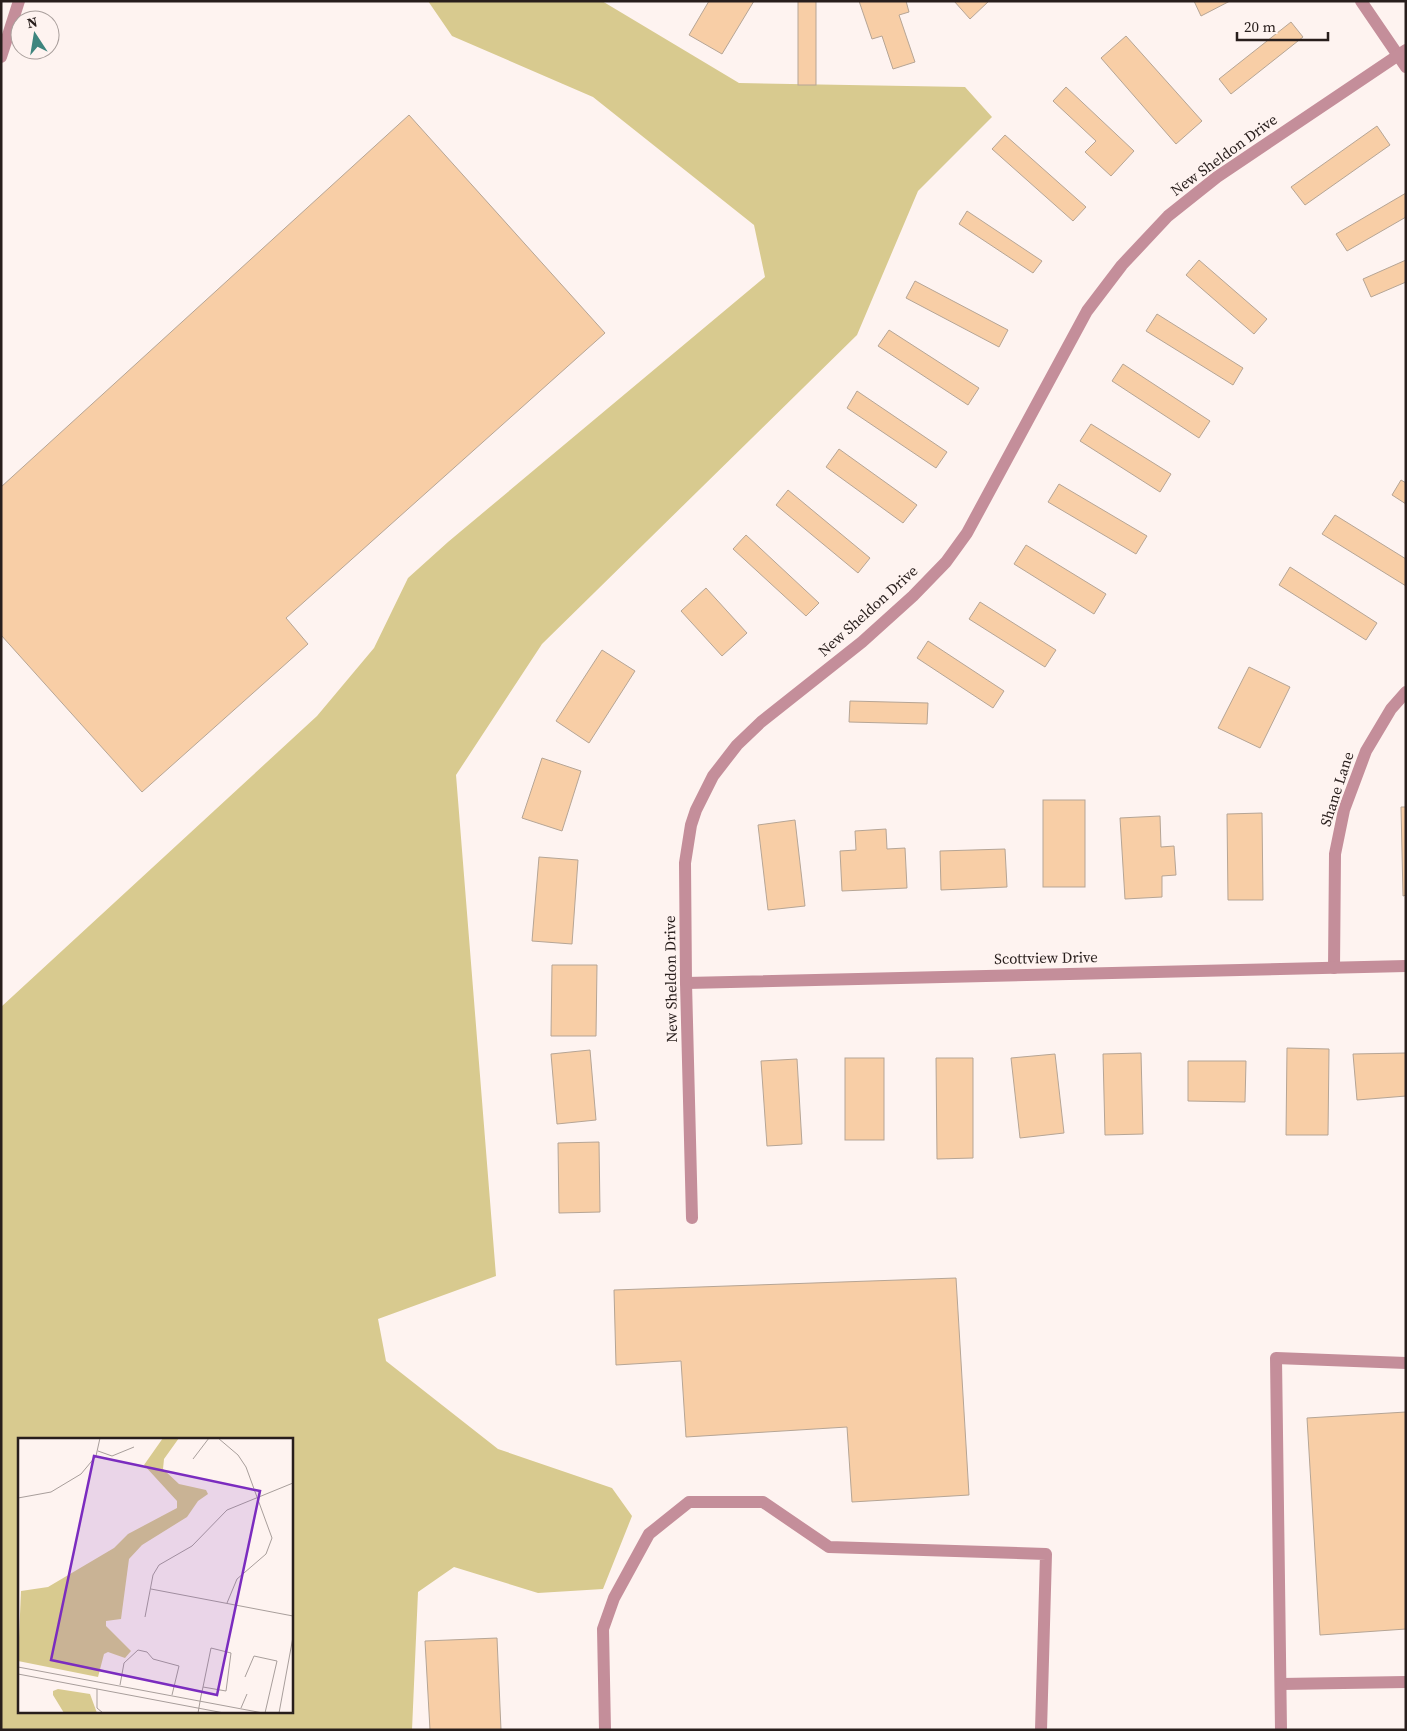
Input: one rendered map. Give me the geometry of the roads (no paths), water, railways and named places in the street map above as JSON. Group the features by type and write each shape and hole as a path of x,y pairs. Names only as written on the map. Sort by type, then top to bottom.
{"street":[{"path":"1,57 19,1"},
{"path":"1361,1 1402,53 1406,67"},
{"name":"New Sheldon Drive","path":"692,1218 685,863 691,825 696,810 713,776 736,745 760,722 862,642 913,596 946,562 967,533 1087,310 1122,265 1168,216 1216,177 1402,53"},
{"name":"Shane Lane","path":"1334,968 1335,854 1344,810 1366,751 1391,709 1406,692"},
{"name":"Scottview Drive","path":"686,983 1406,966"},
{"path":"1282,1730 1276,1358 1406,1363"},
{"path":"605,1730 603,1629 614,1598 649,1534 689,1502 763,1502 829,1547 1046,1554 1041,1730"},
{"path":"1280,1684 1406,1682"}]}
